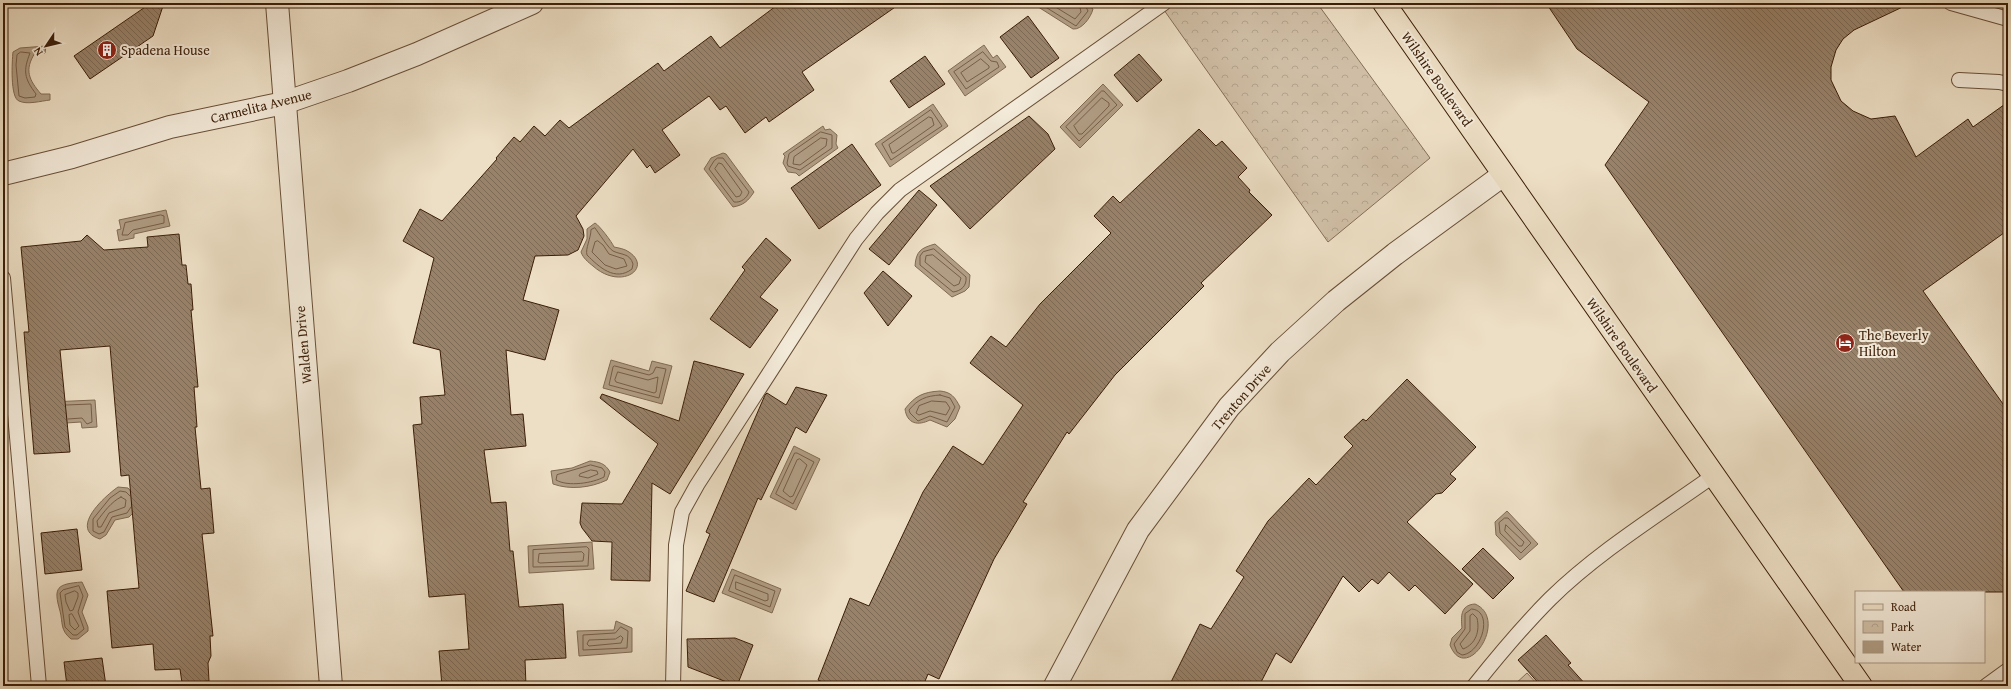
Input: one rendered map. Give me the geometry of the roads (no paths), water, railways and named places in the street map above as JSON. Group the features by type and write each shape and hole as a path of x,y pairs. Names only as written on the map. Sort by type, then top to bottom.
{"main road":[{"name":"Wilshire Boulevard","path":"1384,3 1861,686"}],"street":[{"name":"Walden Drive","path":"277,3 332,686"},
{"name":"Carmelita Avenue","path":"3,174 72,157 170,127 284,103 348,82 417,54 532,3"},
{"name":"Trenton Drive","path":"1055,686 1138,530 1229,407 1280,352 1336,301 1395,254 1504,175"}],"lane":[{"path":"673,686 676,545 682,512 697,485 856,239 877,213 900,190 1164,3"},
{"path":"1951,3 2008,19"},
{"path":"1959,80 1999,82 2008,84"},
{"path":"3,278 39,686"},
{"path":"1474,686 1507,645 1551,598 1618,543 1713,476"},
{"path":"1986,686 2008,670"}],"water":[{"path":"1032,3 1085,3 1093,9 1083,25 1073,29"},
{"path":"984,45 993,58 997,55 1006,67 965,96 948,71"},
{"path":"46,46 45,53 35,53 30,65 29,75 33,84 41,94 50,94 50,100 30,103 19,101 16,98 13,87 13,52 20,48"},
{"path":"1103,84 1123,105 1080,148 1060,127"},
{"path":"933,104 948,126 890,167 875,144"},
{"path":"823,126 825,130 830,129 837,135 836,144 838,148 799,176 796,173 788,172 783,163 785,156 783,154"},
{"path":"723,153 726,154 754,192 745,202 733,207 704,169 711,158"},
{"path":"166,210 170,226 134,234 134,238 119,241 117,230 121,229 119,220"},
{"path":"595,223 611,241 614,247 627,251 635,258 637,264 636,270 623,277 614,277 604,273 586,260 581,252 587,239 587,229"},
{"path":"935,244 970,275 969,287 965,291 952,297 915,266 920,251"},
{"path":"611,360 649,371 652,361 672,366 662,404 603,388"},
{"path":"940,391 952,396 960,407 955,419 947,427 930,420 917,423 908,418 905,409 912,401 929,392"},
{"path":"95,400 97,427 82,428 81,422 51,424 50,402"},
{"path":"794,446 820,459 796,510 770,497"},
{"path":"590,461 599,463 606,467 610,472 607,480 594,485 580,487 566,487 553,484 551,471 572,468"},
{"path":"118,487 128,488 134,495 134,512 129,517 115,520 106,535 100,539 91,534 87,528 88,521 98,505"},
{"path":"1507,511 1538,544 1520,560 1496,535 1495,522"},
{"path":"592,542 594,569 529,573 528,546"},
{"path":"732,569 781,589 772,613 722,593"},
{"path":"82,582 88,595 82,612 88,627 88,631 78,639 71,639 67,636 62,626 57,592 59,588 67,584"},
{"path":"1475,604 1485,612 1488,622 1487,634 1482,646 1474,654 1466,658 1457,656 1450,645 1452,638 1462,628 1462,612 1464,609"},
{"path":"616,621 632,628 632,652 579,656 577,631 614,630"}],"place":[{"name":"Spadena House","path":"107,50"},
{"name":"The Beverly Hilton","path":"1845,343"}]}
